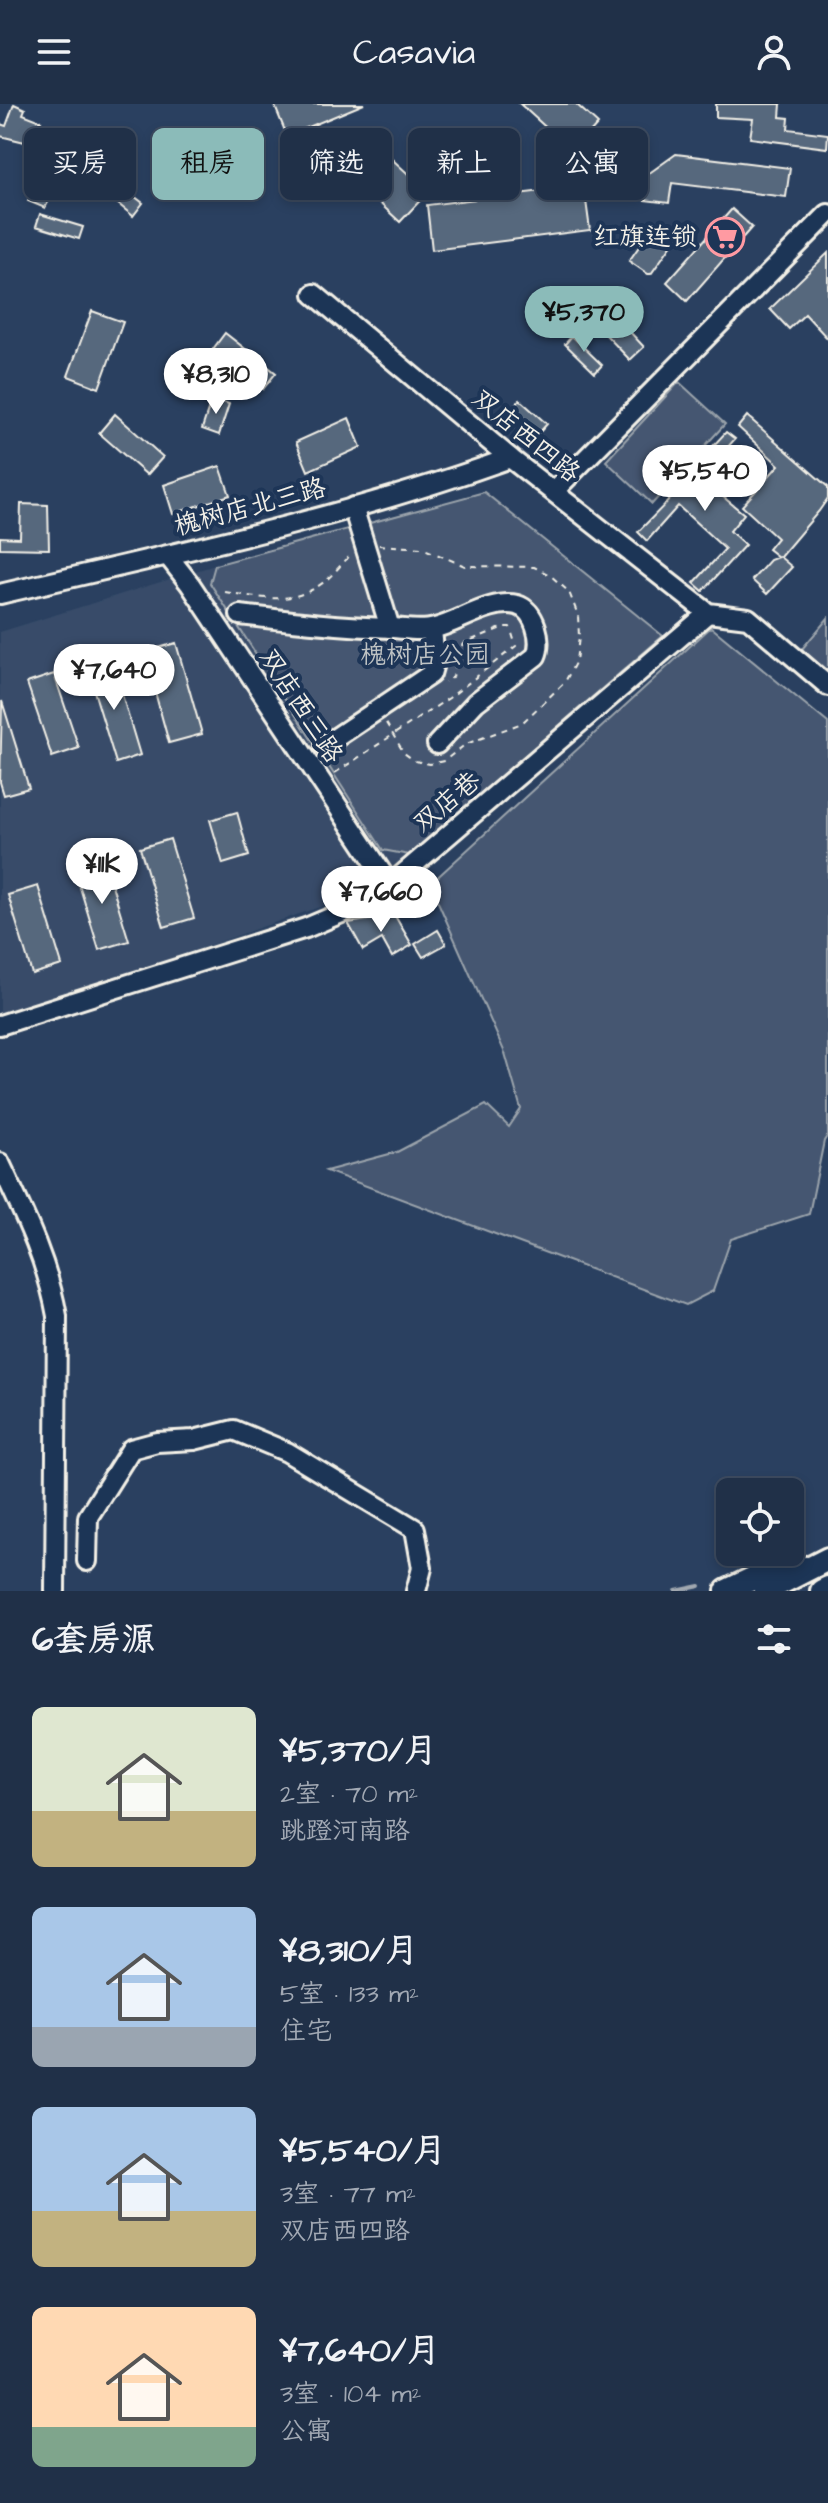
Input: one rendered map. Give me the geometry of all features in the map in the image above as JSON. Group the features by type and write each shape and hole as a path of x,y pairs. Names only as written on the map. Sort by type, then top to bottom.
{"main road":[{"path":"727,1591 777,1567 818,1564"},
{"path":"765,1591 818,1564"},
{"path":"822,1591 828,1588"}],"street":[{"path":"554,491 828,214"},
{"name":"双店西四路","path":"314,294 510,458 708,613"},
{"name":"槐树店北三路","path":"0,594 225,543 510,458"},
{"path":"353,507 390,628"},
{"name":"双店西三路","path":"168,556 190,584 390,885"},
{"path":"240,615 432,630 496,606 521,606 528,611 540,647 530,662 476,702 437,744"},
{"path":"708,613 748,618 828,686"},
{"name":"双店巷","path":"0,1025 306,928 351,909 390,885 708,613"},
{"path":"325,745 431,674 435,660 432,630"},
{"path":"0,1163 38,1241 50,1278 57,1316 55,1591"},
{"path":"87,1561 88,1517 131,1449 157,1442 194,1440 234,1430 287,1452 415,1529 422,1568 416,1591"}],"path":[{"path":"321,782 449,698 516,646 514,631 504,627 464,643 459,649 453,677 441,684"}],"shaded area":[{"path":"484,492 663,636 409,855 354,895 0,1018 0,632 215,565"}],"green space":[{"path":"679,382 725,424 652,504 606,461"},
{"name":"槐树店公园","path":"484,492 663,636 409,855 383,850 210,583 215,565"},
{"path":"828,618 828,672 802,649"},
{"path":"711,627 828,723 828,1135 824,1141 809,1214 731,1239 713,1291 686,1305 326,1171 397,1152 486,1105 509,1127 521,1109 505,1053 430,884"}],"building":[{"path":"14,104 25,109 23,114 41,121 39,128 24,128 24,142 0,136 0,124 6,126"},
{"path":"274,104 364,104 306,128 284,128"},
{"path":"520,104 576,104 598,124 594,128 546,128"},
{"path":"716,104 781,104 780,117 789,118 788,129 828,134 827,148 750,138 753,119 716,117"},
{"path":"676,154 790,168 786,197 672,183 669,203 644,200 648,200 648,174"},
{"path":"392,159 408,174 408,200 421,200 400,222 376,200 392,200"},
{"path":"536,192 536,200 586,200 590,230 432,250 427,205 468,200 520,200 520,194"},
{"path":"136,198 143,203 133,216 117,203"},
{"path":"28,200 49,200 45,208"},
{"path":"732,209 752,227 687,301 667,282"},
{"path":"40,214 83,227 79,239 36,226"},
{"path":"656,222 677,237 648,274 629,261"},
{"path":"828,253 828,339 805,314 789,329 770,309"},
{"path":"604,304 644,347 630,360 589,317"},
{"path":"92,311 123,322 99,388 68,376"},
{"path":"225,333 276,373 263,389 213,349"},
{"path":"572,336 602,365 595,373 565,344"},
{"path":"212,398 229,404 219,435 202,429"},
{"path":"520,400 547,424 538,434 511,410"},
{"path":"115,414 163,457 147,475 99,433"},
{"path":"747,416 828,487 828,498 780,557 792,567 767,594 752,580 770,560 778,557 768,549 777,538 742,506 779,465 738,427"},
{"path":"349,418 361,447 308,471 296,442"},
{"path":"726,432 735,439 700,478 744,514 730,531 745,545 703,591 694,583 725,549 678,506 647,541 638,532 682,487 700,464 698,462"},
{"path":"220,466 230,495 173,514 164,485"},
{"path":"21,504 48,505 49,549 0,548 0,537 20,538"},
{"path":"176,643 202,734 169,743 144,652"},
{"path":"112,661 140,755 116,763 87,668"},
{"path":"54,674 79,748 52,757 27,683"},
{"path":"2,701 29,788 4,795 0,782"},
{"path":"237,812 249,856 223,864 210,820"},
{"path":"170,839 194,918 164,927 140,848"},
{"path":"105,862 129,941 99,950 75,871"},
{"path":"38,886 62,965 32,974 8,895"},
{"path":"395,916 412,945 392,957 382,939 363,950 348,923"},
{"path":"438,930 446,944 423,957 415,944"}],"waterway":[{"path":"676,1591 700,1586"}],"place":[{"name":"红旗连锁","path":"725,237"}]}
